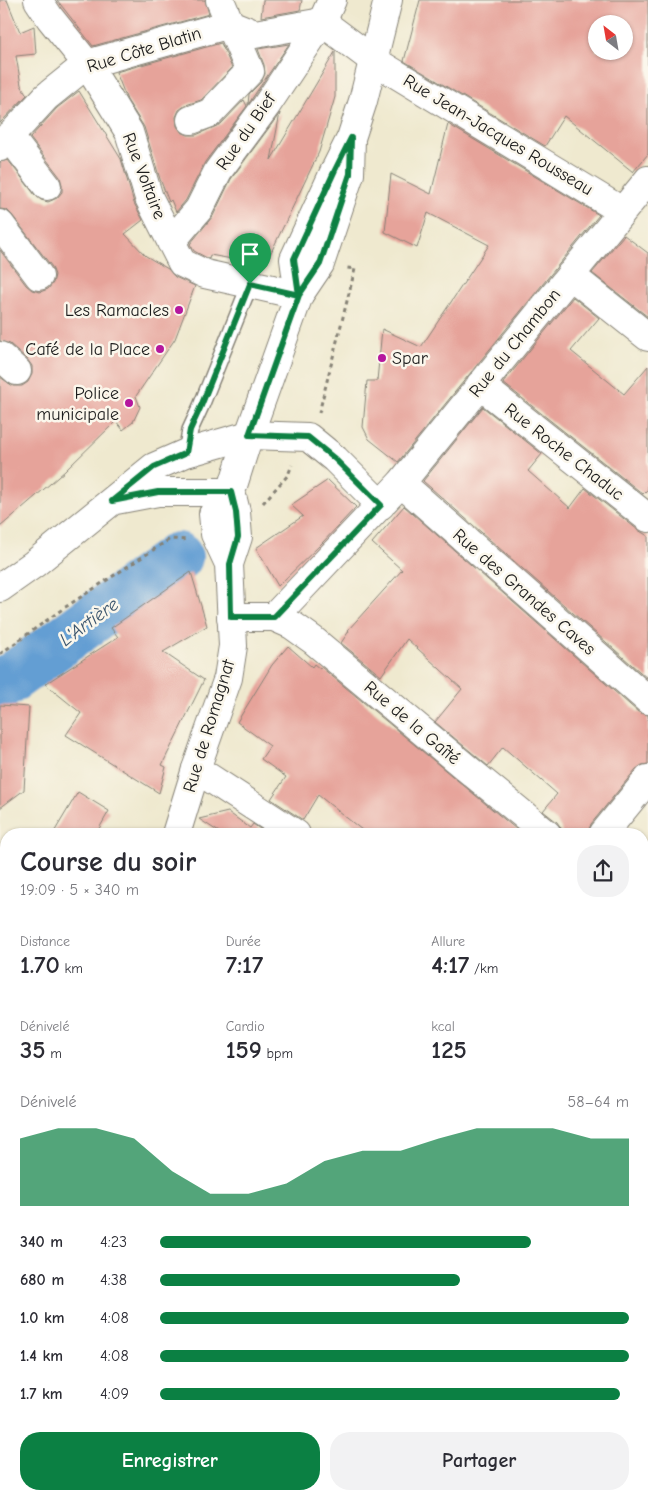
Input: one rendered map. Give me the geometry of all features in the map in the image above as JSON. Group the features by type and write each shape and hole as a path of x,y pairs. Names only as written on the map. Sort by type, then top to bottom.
{"street":[{"path":"112,501 158,492 231,492 249,435 299,295 294,259 351,138 374,60 388,0"},
{"name":"Rue Voltaire","path":"44,9 87,64 129,132 149,198 182,263 204,274 299,295"},
{"path":"225,12 255,34 327,11"},
{"name":"Rue Jean-Jacques Rousseau","path":"327,11 374,60 622,211"},
{"name":"Rue du Bief","path":"171,242 200,209 218,171 266,106 327,11"},
{"path":"191,120 210,112 250,71 225,12"},
{"name":"Rue Côte Blatin","path":"5,142 46,97 87,64 225,12"},
{"path":"5,142 47,186"},
{"name":"Rue du Chambon","path":"381,505 648,180"},
{"path":"0,224 39,276"},
{"path":"570,275 648,337"},
{"name":"Rue Roche Chaduc","path":"480,385 648,518"},
{"path":"0,588 34,564 154,467 186,453 249,435 308,437 335,459 381,505 274,617 231,617"},
{"name":"Rue des Grandes Caves","path":"401,483 648,700"},
{"name":"Rue de Romagnat","path":"178,828 228,678 233,646 230,564 215,534 213,514 231,492"},
{"name":"Rue de la Gaîté","path":"274,617 292,625 313,640 470,772 540,828"},
{"path":"196,769 287,828"},
{"path":"608,828 648,779"}],"lane":[{"path":"186,453 190,430 250,284"}],"path":[{"path":"318,417 355,269 342,267"},
{"path":"259,508 288,475 294,460"},
{"path":"0,654 64,608 170,539 189,540"}],"building":[{"path":"0,0 7,0 20,32 34,26 36,54 16,56 21,85 27,95 0,123"},
{"path":"57,0 205,0 209,14 93,46"},
{"path":"263,0 302,0 300,10 261,17"},
{"path":"420,0 648,0 648,154 633,172 564,116 545,146 404,61"},
{"path":"221,43 232,68 201,100 186,105 179,110 176,117 177,126 181,132 188,135 196,135 221,124 244,100 247,106 205,162 186,200 176,212 171,200 169,202 160,179 144,127 127,100 116,72"},
{"path":"289,44 248,105 249,94 261,82 265,74 258,49"},
{"path":"335,52 335,97 319,152 265,265 210,255 209,259 194,251 190,244 213,216 231,179 280,113 271,160"},
{"path":"79,91 121,159 134,203 143,220 125,234 146,256 168,269 175,277 195,286 175,339 136,396 140,407 133,422 123,430 116,421 65,471 0,527 0,377 13,386 22,386 28,382 32,374 32,366 10,344 0,341 0,250 26,285 32,290 40,292 48,289 53,283 55,275 52,267 12,215 7,210 0,209 0,162 8,160 41,200 48,202 57,198 62,192 60,177 30,138 57,108"},
{"path":"448,124 599,215 398,462 369,439 363,427 367,381 377,381 382,329 421,347 489,245 428,213 417,248 385,232 391,174 431,194"},
{"path":"624,235 648,253 648,317 592,273"},
{"path":"573,297 599,318 571,351 624,394 648,366 648,489 643,494 503,383"},
{"path":"483,407 542,454 528,471 570,508 585,488 648,536 648,679 423,481"},
{"path":"328,480 356,507 278,586 256,548 303,516 291,505"},
{"path":"404,506 638,712 648,715 648,764 636,769 591,824 590,828 561,828 557,822 543,811 557,794 503,747 488,766 435,722 462,689 407,639 381,676 341,643 348,630 402,570 372,543"},
{"path":"191,572 207,626 163,652 204,680 162,765 166,767 159,793 66,735 81,713 45,684 118,637 111,628"},
{"path":"288,646 312,667 314,664 320,669 321,667 515,828 359,828 318,795 303,820 271,799 286,777 261,759 270,746 237,722 272,665"},
{"path":"0,705 29,707 24,790 0,808"},
{"path":"78,792 109,811 99,828 57,828"},
{"path":"228,812 250,828 213,828 199,819"},
{"path":"253,824 259,828 250,828"}],"waterway":[{"name":"L'Artière","path":"0,686 178,557"}],"place":[{"name":"Les Ramacles","path":"179,310"},
{"name":"Café de la Place","path":"160,349"},
{"name":"Spar","path":"382,358"},
{"name":"Police municipale","path":"129,403"}],"route":[{"path":"250,284 190,430 186,453 154,467 112,501 158,492 231,492 236,512 238,537 230,564 231,617 274,617 381,505 335,459 308,437 249,435 299,295 294,259 351,138 350,174 320,264 299,295 250,284"}]}
